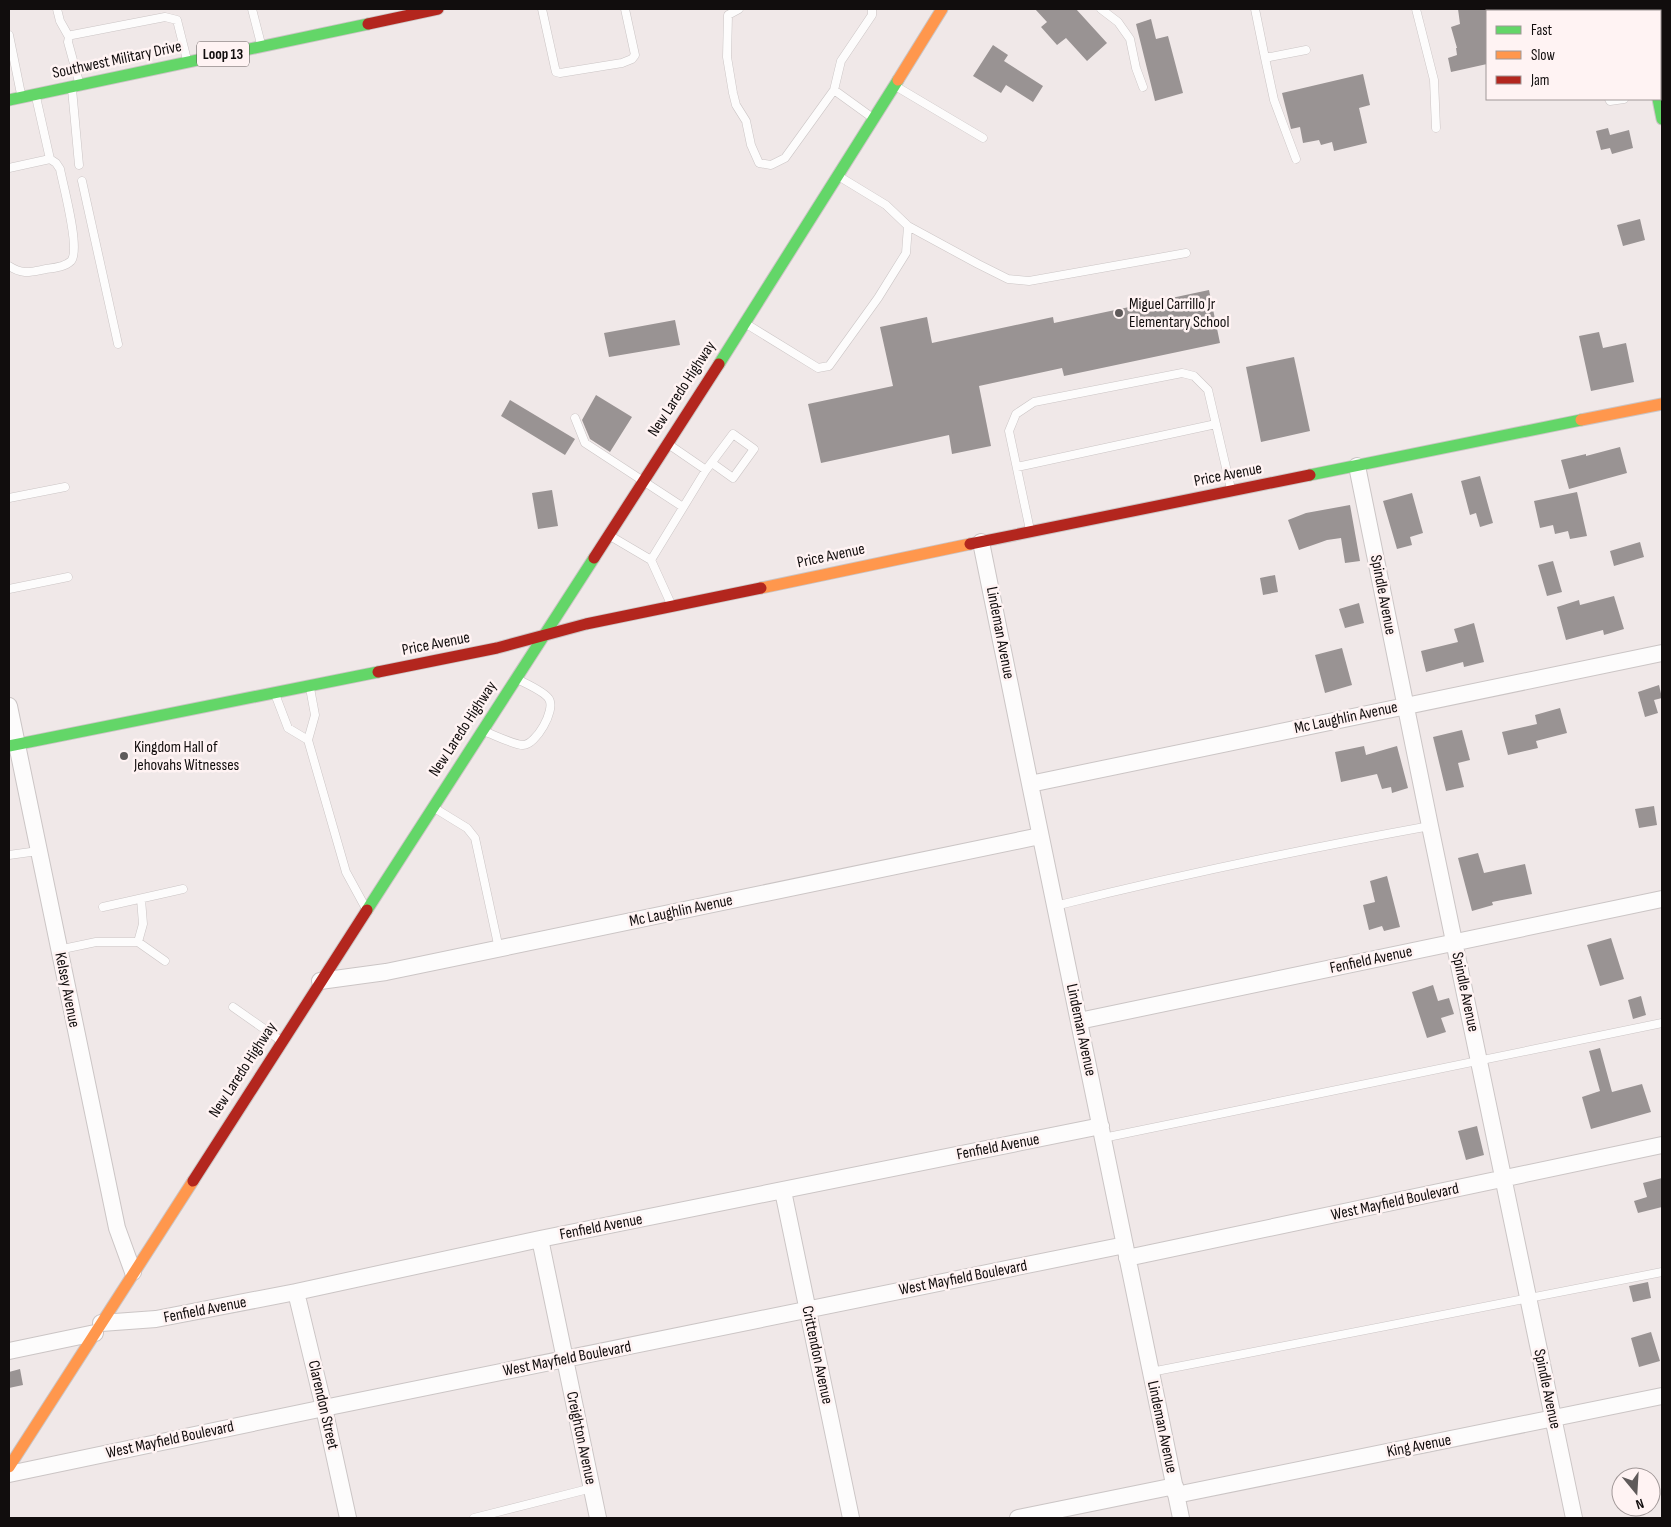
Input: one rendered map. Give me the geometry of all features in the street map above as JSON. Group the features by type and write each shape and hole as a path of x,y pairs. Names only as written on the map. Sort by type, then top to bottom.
{"main road":[{"name":"Southwest Military Drive","path":"9,100 420,11 438,9"},
{"path":"911,58 955,9"},
{"name":"New Laredo Highway","path":"9,1467 432,806 745,323 939,12"},
{"path":"1658,100 1662,119"},
{"name":"Price Avenue","path":"13,746 497,648 586,624 672,606 1662,404"}],"street":[{"name":"Spindle Avenue","path":"1357,466 1574,1518"},
{"name":"Lindeman Avenue","path":"981,542 1181,1518"},
{"name":"Mc Laughlin Avenue","path":"1030,784 1662,653"},
{"name":"Kelsey Avenue","path":"9,706 13,746 38,851 117,1228 133,1272"},
{"name":"Mc Laughlin Avenue","path":"320,981 386,972 1040,836"},
{"name":"Fenfield Avenue","path":"1079,1021 1662,899"},
{"name":"Fenfield Avenue","path":"9,1351 98,1328 156,1319 296,1292 783,1191 1102,1132"},
{"name":"West Mayfield Boulevard","path":"9,1474 807,1310 1126,1252 1504,1179 1662,1146"},
{"name":"Crittendon Avenue","path":"783,1191 851,1518"},
{"name":"Creighton Avenue","path":"540,1240 598,1518"},
{"name":"Clarendon Street","path":"296,1292 348,1518"},
{"name":"King Avenue","path":"1018,1518 1175,1491 1553,1419 1662,1396"}],"lane":[{"path":"57,9 60,22 69,37 68,42 76,86 79,165"},
{"path":"252,9 262,46"},
{"path":"542,9 556,72 560,73 622,63 632,59 635,55 625,9"},
{"path":"739,9 728,12 727,57 733,93 736,105 746,121 751,146 759,163 771,165 785,158 834,90 841,61 872,15 872,9"},
{"path":"1101,9 1118,22 1130,39 1142,87"},
{"path":"1255,9 1274,100 1296,159"},
{"path":"1416,9 1434,80 1436,128"},
{"path":"69,37 165,17 174,18 177,20 187,62"},
{"path":"9,39 21,98"},
{"path":"1265,58 1306,50"},
{"path":"895,85 983,138"},
{"path":"834,90 874,119"},
{"path":"35,95 50,159"},
{"path":"9,168 50,159 56,162 60,169 74,238 75,252 72,260 64,266 26,273 9,266"},
{"path":"838,176 886,205 908,226 1008,278 1029,281 1186,253"},
{"path":"82,181 118,344"},
{"path":"745,323 818,368 830,366 878,298 906,253 908,226"},
{"path":"1030,532 1009,431 1016,414 1034,402 1182,373 1194,376 1208,390 1232,491"},
{"path":"575,418 586,443 683,507"},
{"path":"1017,467 1216,424"},
{"path":"651,560 706,470 733,434 754,449 733,478 712,463"},
{"path":"666,443 706,470"},
{"path":"9,498 65,487"},
{"path":"608,534 651,560 672,606"},
{"path":"9,589 68,577"},
{"path":"481,730 523,745 540,734 551,711 551,703 548,697 515,678"},
{"path":"310,686 315,715 308,740 346,872 367,908"},
{"path":"275,693 288,728 308,740"},
{"path":"432,806 467,828 475,838 499,949"},
{"path":"1055,906 1124,888 1430,826"},
{"path":"9,854 38,851"},
{"path":"103,907 183,889"},
{"path":"138,942 143,924 141,899"},
{"path":"58,950 96,942 138,942 165,960"},
{"path":"233,1007 281,1041"},
{"path":"1102,1132 1662,1023"},
{"path":"1151,1372 1662,1272"},
{"path":"474,1518 592,1488"}],"building":[{"path":"1035,9 1076,9 1107,43 1087,61 1066,38 1057,45 1041,27 1047,22"},
{"path":"1458,9 1486,9 1486,64 1451,72 1448,58 1457,55 1457,48 1451,27 1460,24"},
{"path":"1151,19 1156,39 1168,36 1183,93 1155,101 1136,24"},
{"path":"993,45 1008,55 1004,61 1043,86 1033,102 1006,85 1001,93 973,76"},
{"path":"1363,74 1370,105 1359,108 1367,143 1334,151 1332,142 1321,145 1319,140 1303,143 1300,127 1291,129 1282,93"},
{"path":"1608,128 1610,135 1629,130 1633,148 1612,154 1610,148 1601,150 1596,131"},
{"path":"1640,219 1645,240 1623,246 1617,225"},
{"path":"1209,290 1220,343 1064,376 1062,368 979,386 991,446 952,454 949,435 821,463 808,404 893,386 880,327 927,317 932,343 1053,317 1054,323"},
{"path":"675,320 680,345 609,357 604,333"},
{"path":"1599,332 1603,348 1626,343 1634,382 1591,391 1579,336"},
{"path":"1294,357 1310,431 1261,442 1246,367"},
{"path":"596,395 632,417 610,452 590,439 582,420"},
{"path":"510,400 575,439 565,455 501,416"},
{"path":"1620,447 1627,473 1569,489 1561,460"},
{"path":"1480,476 1493,523 1480,527 1476,513 1470,515 1461,481"},
{"path":"552,490 558,526 538,529 532,493"},
{"path":"1577,492 1587,536 1570,539 1568,531 1555,534 1553,525 1540,528 1534,501"},
{"path":"1412,493 1423,533 1410,537 1412,545 1397,549 1383,501"},
{"path":"1350,505 1360,561 1345,563 1341,538 1327,540 1299,550 1288,520 1306,513"},
{"path":"1640,542 1644,557 1614,566 1610,551"},
{"path":"1553,561 1562,592 1547,596 1538,565"},
{"path":"1275,575 1278,592 1263,595 1260,578"},
{"path":"1614,596 1624,629 1604,635 1603,630 1566,640 1557,607 1579,600 1580,605"},
{"path":"1359,603 1364,623 1345,628 1339,609"},
{"path":"1474,623 1484,662 1464,667 1463,662 1426,672 1421,651 1458,642 1454,629"},
{"path":"1342,648 1352,685 1325,693 1315,655"},
{"path":"1659,685 1662,698 1654,700 1658,713 1645,717 1638,692"},
{"path":"1560,708 1567,733 1536,741 1538,748 1508,755 1502,732 1537,724 1535,715"},
{"path":"1462,730 1470,760 1458,763 1464,787 1446,791 1433,737"},
{"path":"1364,746 1366,755 1397,746 1408,788 1392,793 1391,787 1382,789 1377,774 1341,782 1335,752"},
{"path":"1654,806 1657,825 1639,828 1635,809"},
{"path":"1478,853 1484,873 1525,864 1532,894 1492,902 1493,905 1472,911 1458,858"},
{"path":"1387,876 1400,927 1384,931 1382,926 1369,930 1363,905 1375,902 1370,881"},
{"path":"1611,938 1624,979 1600,986 1587,945"},
{"path":"1433,985 1438,1001 1449,998 1454,1014 1441,1018 1446,1032 1427,1038 1412,992"},
{"path":"1641,996 1646,1015 1633,1019 1628,1000"},
{"path":"1600,1048 1612,1092 1642,1084 1651,1112 1591,1129 1582,1097 1600,1091 1589,1051"},
{"path":"1477,1126 1484,1155 1466,1160 1458,1131"},
{"path":"1662,1178 1662,1207 1638,1213 1634,1201 1647,1197 1643,1183"},
{"path":"1648,1282 1651,1298 1633,1302 1629,1286"},
{"path":"1651,1332 1660,1361 1639,1367 1631,1338"},
{"path":"20,1369 23,1385 9,1388 9,1372"}],"traffic: fast":[{"path":"9,100 368,24"},
{"path":"719,364 898,80"},
{"path":"1658,100 1662,119"},
{"path":"1310,475 1581,420"},
{"path":"367,910 594,558"},
{"path":"9,746 378,672"}],"traffic: slow":[{"path":"898,80 942,9"},
{"path":"1581,420 1662,404"},
{"path":"761,588 970,544"},
{"path":"9,1467 193,1181"}],"traffic: jam":[{"path":"368,24 438,9"},
{"path":"594,558 719,364"},
{"path":"970,544 1310,475"},
{"path":"378,672 497,648 586,624 761,588"},
{"path":"193,1181 367,910"}],"place":[{"name":"Miguel Carrillo Jr Elementary School","path":"1119,313"},
{"name":"Kingdom Hall of Jehovahs Witnesses","path":"124,756"}]}
